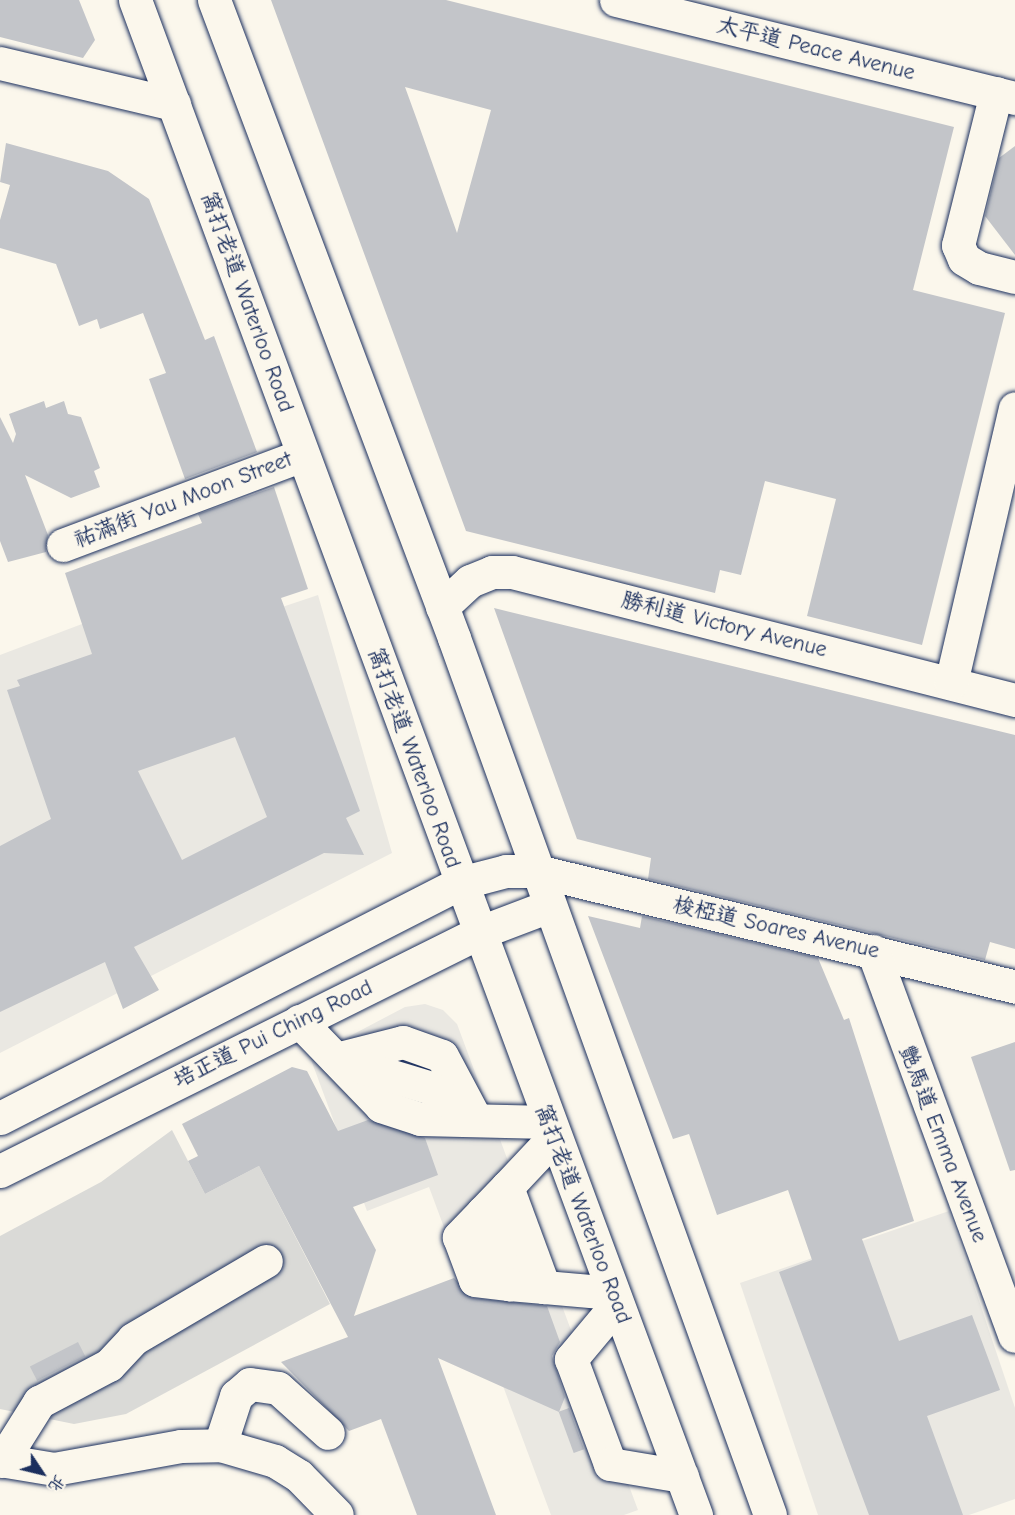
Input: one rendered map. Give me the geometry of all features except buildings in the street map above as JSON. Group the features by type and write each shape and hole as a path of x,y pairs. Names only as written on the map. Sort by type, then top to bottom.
{"main road":[{"name":"窩打老道 Waterloo Road","path":"135,0 478,933 696,1515"},
{"path":"214,0 442,607 770,1515"},
{"name":"太平道 Peace Avenue","path":"616,0 1005,96"},
{"path":"0,63 174,104"},
{"path":"1005,96 958,246 964,259 979,268 1015,277"},
{"path":"951,682 1015,408"},
{"name":"祐滿街 Yau Moon Street","path":"63,545 303,455"},
{"name":"勝利道 Victory Avenue","path":"442,607 470,581 492,572 512,572 1015,700"},
{"name":"培正道 Pui Ching Road","path":"0,1118 460,884 506,871 537,871"},
{"name":"梭椏道 Soares Avenue","path":"537,871 1015,987"},
{"name":"培正道 Pui Ching Road","path":"0,1171 478,933 549,906"},
{"name":"艷馬道 Emma Avenue","path":"873,951 1015,1336"},
{"path":"299,1021 381,1106 420,1119 476,1120 551,1129"},
{"path":"336,1059 403,1042 442,1056 476,1120"},
{"path":"551,1129 507,1187 483,1212 509,1284 615,1298 571,1359 610,1464 682,1476"},
{"path":"507,1187 544,1287"},
{"path":"266,1261 133,1339 110,1365 39,1402 1,1461 79,1467 181,1446 220,1445 275,1461 299,1476 337,1515"},
{"path":"220,1445 236,1396 250,1384 278,1388 328,1433"}],"shaded area":[{"path":"318,595 392,853 0,1053 0,655 82,624 229,625"},
{"path":"425,1004 443,1010 457,1024 638,1510 624,1515 551,1515 429,1187 367,1211 310,1057 405,1007"},
{"path":"172,1130 205,1194 259,1166 330,1304 126,1414 74,1424 0,1409 0,1236 101,1182"},
{"path":"949,1211 1015,1408 1015,1499 969,1515 818,1515 740,1283"}]}
